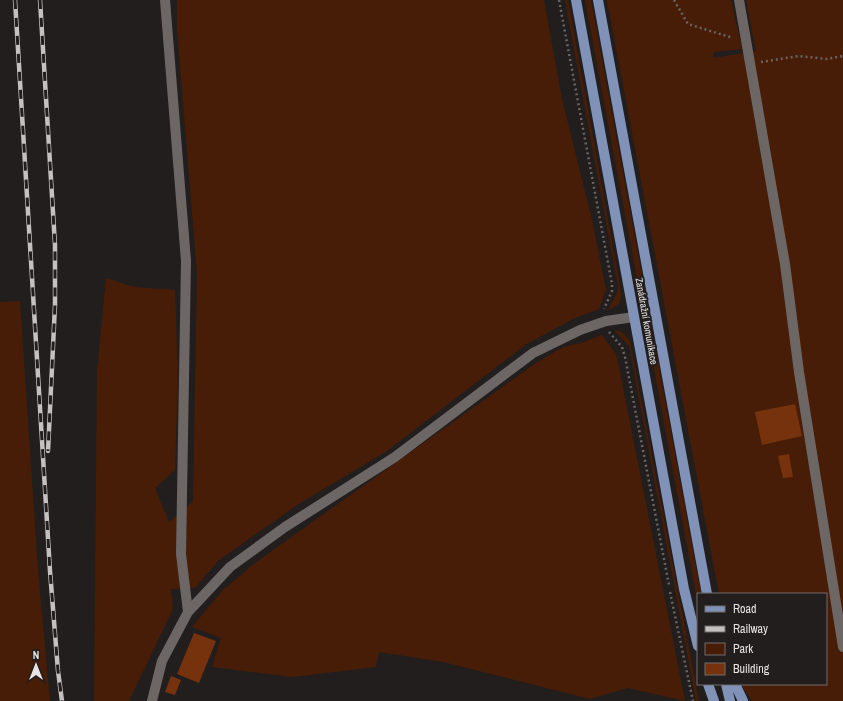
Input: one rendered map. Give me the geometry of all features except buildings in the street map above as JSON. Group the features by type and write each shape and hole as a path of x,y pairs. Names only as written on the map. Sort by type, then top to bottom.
{"main road":[{"name":"Zanádražní komunikace","path":"576,0 684,589 697,642"},
{"name":"Zanádražní komunikace","path":"598,0 707,593"},
{"path":"707,685 707,701"},
{"path":"707,685 714,701"},
{"path":"726,685 730,701"},
{"path":"735,685 743,701"}],"street":[{"path":"165,0 186,262 181,554 188,612"},
{"path":"739,0 785,264 799,372 843,647"},
{"path":"152,701 162,661 188,612 230,567 285,527 395,457 532,353 580,330 606,321 634,317"}],"path":[{"path":"559,0 612,284 612,291 604,312"},
{"path":"674,0 688,24 746,42"},
{"path":"751,63 799,56 826,59 843,56"},
{"path":"608,329 622,347 625,357 693,701"}],"green space":[{"path":"177,0 544,0 562,99 592,220 606,290 599,309 573,319 525,345 387,451 297,505 218,561 195,588 171,589 173,609 129,701 94,701 97,372 106,278 134,287 175,290 178,375 175,470 155,488 169,522 193,501 197,272 177,30"},
{"path":"565,0 568,0 620,286 621,296 619,304 609,310 617,293 618,287"},
{"path":"585,0 591,0 701,593 697,593 697,600"},
{"path":"607,0 731,0 742,49 714,52 713,58 756,51 746,0 843,0 843,701 752,701 742,685 827,685 827,593 719,593"},
{"path":"20,301 38,571 50,701 0,701 0,302"},
{"path":"614,330 624,334 630,342 699,701 696,701 629,346"},
{"path":"602,335 616,354 685,701 628,688 590,699 443,662 379,652 376,667 293,677 212,667 221,638 192,627 222,591 255,563 536,363 563,347 584,342"}],"railway":[{"path":"15,0 50,571 58,671 62,701"},
{"path":"40,0 55,245 55,305 48,451"}]}
